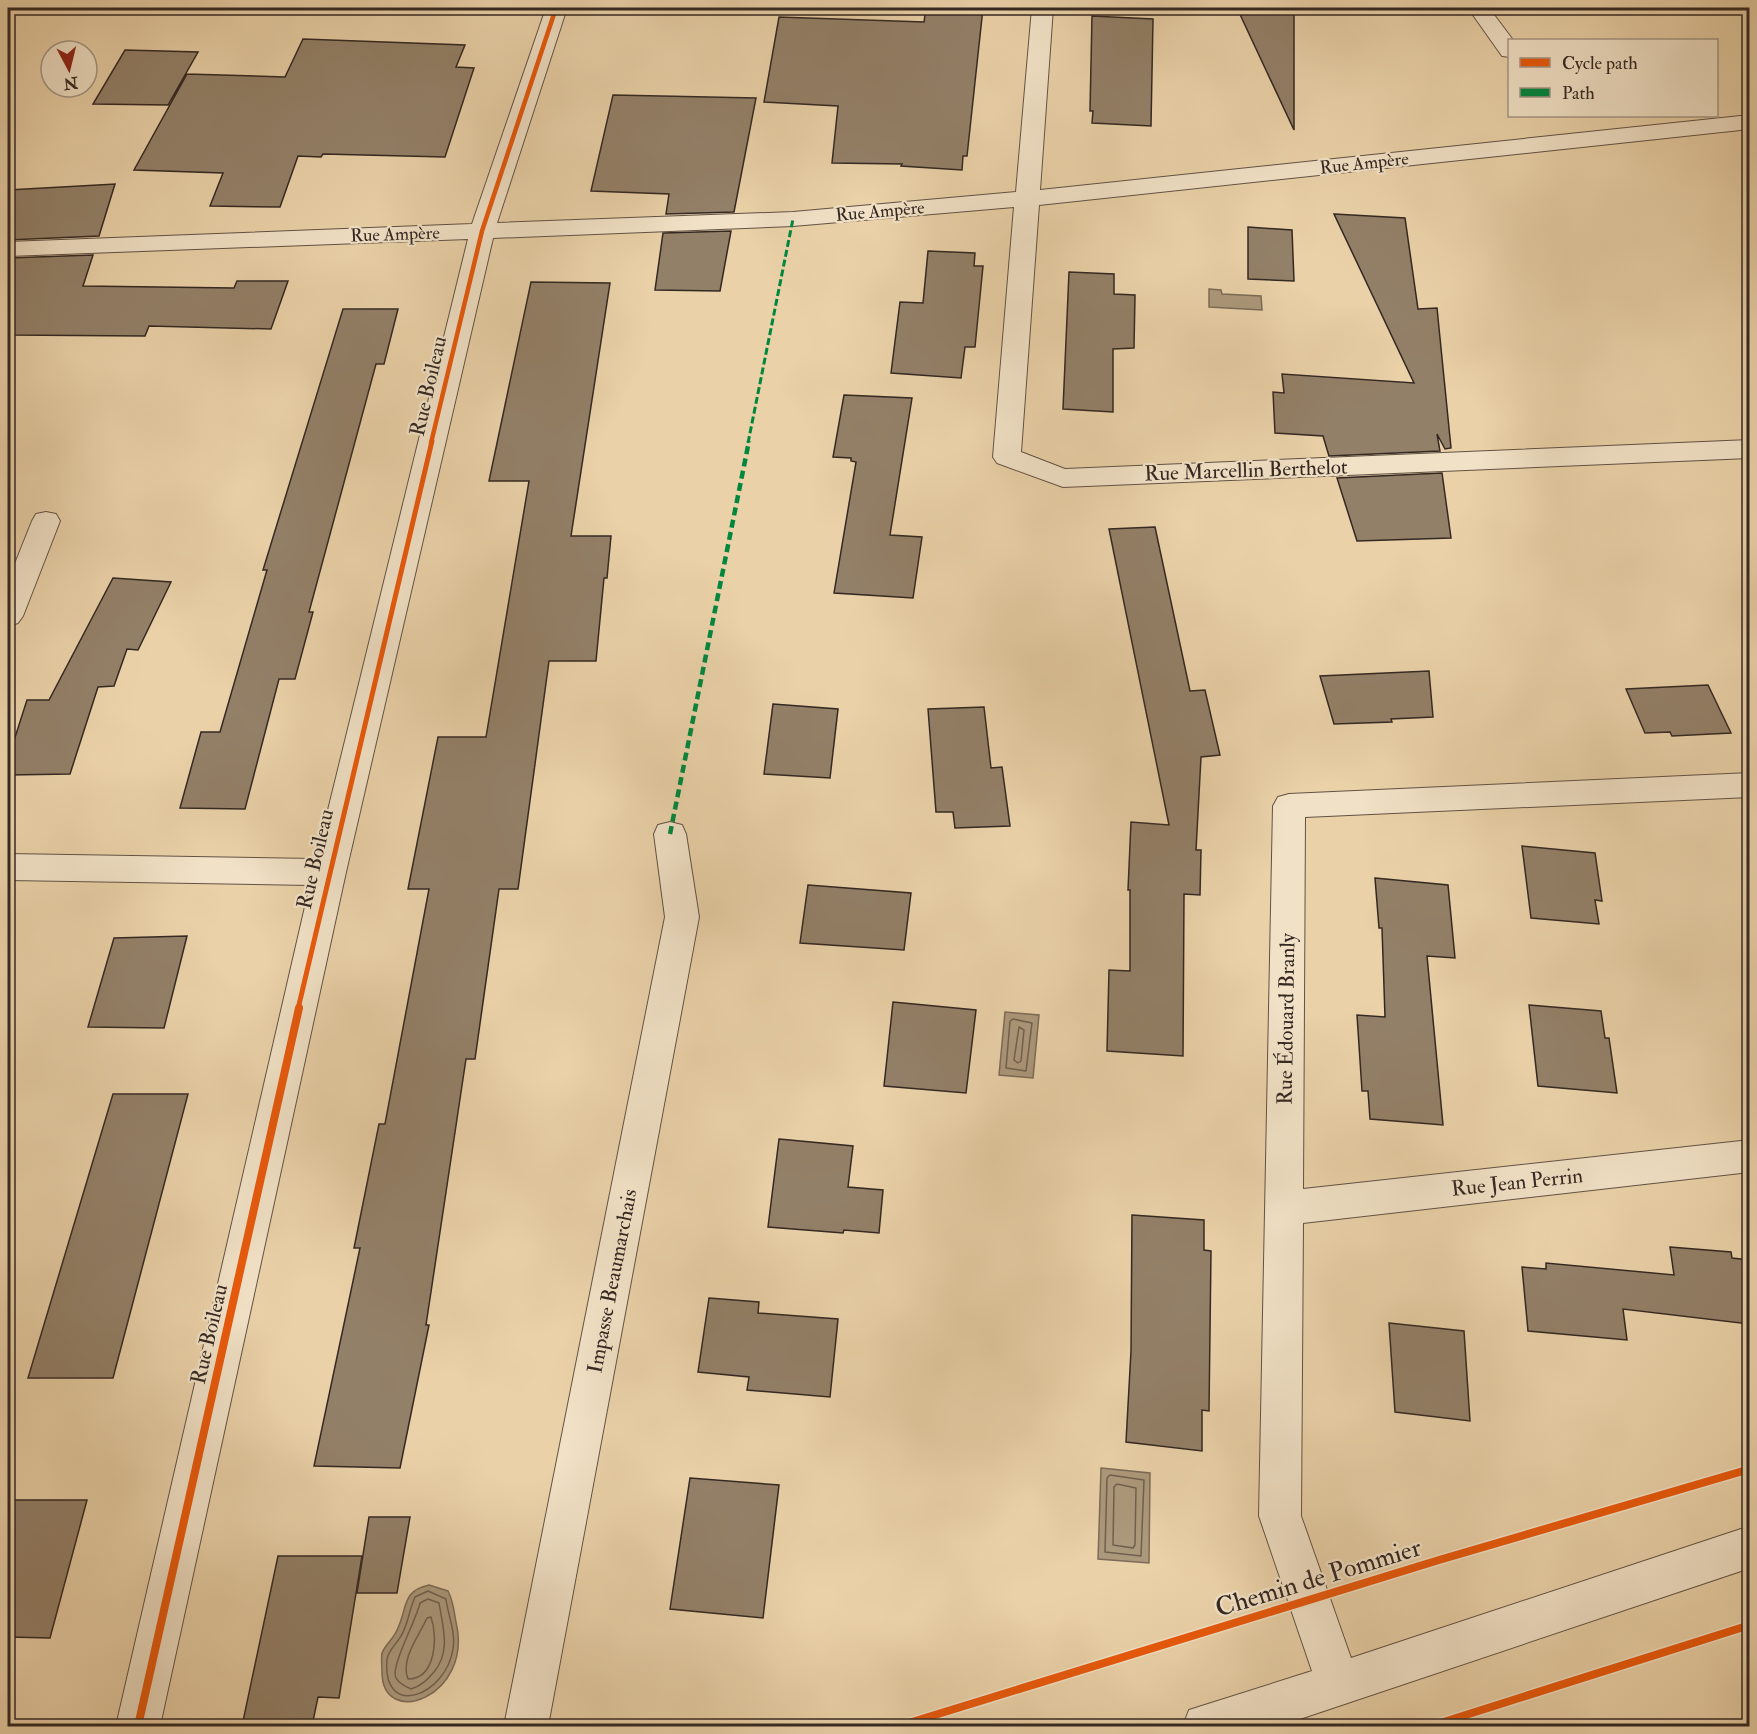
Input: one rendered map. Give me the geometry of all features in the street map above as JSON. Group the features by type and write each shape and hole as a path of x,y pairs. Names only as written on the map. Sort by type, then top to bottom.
{"street":[{"name":"Rue Boileau","path":"138,1726 329,872 482,231 556,8"},
{"path":"1029,198 1042,8"},
{"path":"1478,8 1508,50"},
{"name":"Rue Ampère","path":"8,249 792,219 1134,188 1577,131 1749,122"},
{"name":"Rue Marcellin Berthelot","path":"1029,198 1007,457 1063,478 1749,449"},
{"path":"8,616 46,521"},
{"name":"Rue Édouard Branly","path":"1338,1684 1280,1516 1289,806 1749,785"},
{"name":"Impasse Beaumarchais","path":"526,1726 682,916 670,834"},
{"path":"8,867 329,872"},
{"name":"Rue Jean Perrin","path":"1284,1208 1749,1156"},
{"path":"1205,1726 1248,1721 1338,1684 1749,1547"}],"water":[{"path":"1209,289 1221,290 1222,294 1261,296 1262,310 1209,307"},
{"path":"1005,1012 1039,1015 1033,1078 999,1075"},
{"path":"1101,1468 1150,1473 1149,1563 1098,1559"},
{"path":"429,1585 448,1591 452,1602 458,1648 452,1670 440,1686 426,1697 410,1701 396,1699 386,1690 382,1672 382,1653 396,1633 409,1596 414,1591"}],"building":[{"path":"926,8 983,8 967,156 963,156 962,170 901,166 902,164 832,163 838,106 764,102 779,17 924,22"},
{"path":"1237,8 1294,8 1294,130"},
{"path":"1092,16 1153,19 1151,126 1092,123 1093,111 1090,111"},
{"path":"303,39 465,45 456,67 474,68 445,157 323,154 321,157 298,156 280,207 210,206 223,173 134,170 187,74 285,77"},
{"path":"125,50 198,52 168,105 93,104 96,99 99,99 99,94"},
{"path":"613,95 756,98 734,212 666,214 669,194 591,191"},
{"path":"115,184 99,236 8,240 8,190"},
{"path":"1334,214 1405,218 1418,309 1437,308 1451,448 1445,449 1437,434 1440,451 1329,456 1323,436 1275,433 1273,392 1284,393 1282,374 1414,383"},
{"path":"1248,227 1292,230 1294,281 1248,279"},
{"path":"731,231 720,291 655,290 663,233"},
{"path":"928,251 975,253 974,266 983,266 975,347 965,347 961,378 891,373 900,302 923,303"},
{"path":"93,255 83,286 234,288 237,281 288,281 271,329 149,326 145,336 8,335 8,258"},
{"path":"1069,272 1114,274 1114,294 1135,295 1134,348 1113,349 1113,412 1063,409"},
{"path":"531,282 610,283 571,536 611,536 607,578 604,578 596,661 549,661 518,889 499,889 475,1059 466,1059 426,1325 429,1325 400,1468 314,1466 360,1248 354,1248 379,1124 385,1124 429,889 408,889 438,737 486,737 529,481 489,481"},
{"path":"343,309 398,309 384,364 376,364 309,612 313,612 295,679 279,679 245,809 180,808 201,732 220,732 267,570 263,570"},
{"path":"844,395 912,398 890,535 922,537 913,598 834,593 856,462 851,461 851,458 833,457"},
{"path":"1442,473 1451,538 1357,541 1337,478"},
{"path":"1155,527 1190,691 1205,690 1220,755 1201,757 1196,850 1201,850 1200,895 1184,894 1183,1056 1107,1051 1109,970 1130,971 1130,890 1128,890 1131,822 1169,825 1109,529"},
{"path":"113,578 171,582 138,650 127,649 114,686 98,687 70,774 8,775 8,759 27,700 49,700"},
{"path":"1429,671 1433,717 1391,719 1392,722 1334,724 1320,676"},
{"path":"1708,685 1731,733 1672,736 1670,732 1645,733 1626,689"},
{"path":"773,704 838,709 830,778 764,774"},
{"path":"984,707 991,768 1002,767 1010,826 955,828 953,812 936,812 928,709"},
{"path":"1522,846 1595,853 1602,901 1595,900 1599,924 1531,918"},
{"path":"1375,878 1448,885 1455,958 1427,956 1443,1125 1370,1119 1368,1091 1362,1091 1357,1015 1385,1017 1382,928 1379,928"},
{"path":"808,885 911,893 904,950 800,943"},
{"path":"187,936 164,1028 88,1027 114,938"},
{"path":"893,1002 976,1010 966,1093 884,1086"},
{"path":"1529,1005 1601,1011 1605,1038 1609,1038 1617,1093 1538,1086"},
{"path":"113,1094 188,1094 113,1378 28,1378"},
{"path":"779,1139 853,1146 848,1187 883,1190 879,1233 844,1230 843,1233 768,1227"},
{"path":"1132,1215 1204,1220 1204,1250 1211,1251 1209,1411 1202,1410 1202,1451 1126,1442 1131,1351"},
{"path":"1670,1247 1731,1252 1732,1258 1749,1260 1749,1324 1623,1309 1627,1340 1528,1331 1522,1267 1546,1269 1546,1263 1674,1275"},
{"path":"709,1298 759,1302 758,1313 838,1319 830,1397 747,1390 749,1377 698,1372"},
{"path":"1389,1323 1464,1331 1470,1421 1395,1412"},
{"path":"690,1478 779,1485 763,1618 670,1609"},
{"path":"8,1500 87,1500 50,1638 8,1637"},
{"path":"369,1517 410,1517 397,1593 357,1593"},
{"path":"278,1556 362,1556 339,1698 318,1697 312,1726 242,1726"}],"marked path":[{"path":"670,834 793,219"}],"cycle path":[{"path":"138,1726 329,872 482,231 556,8"},
{"name":"Chemin de Pommier","path":"899,1726 1439,1560 1750,1469"},
{"path":"1431,1726 1750,1625"}]}
